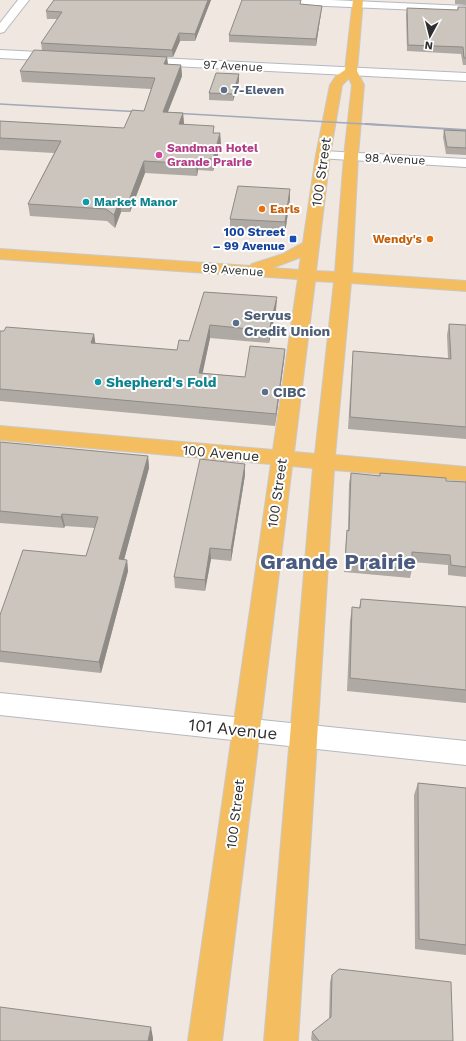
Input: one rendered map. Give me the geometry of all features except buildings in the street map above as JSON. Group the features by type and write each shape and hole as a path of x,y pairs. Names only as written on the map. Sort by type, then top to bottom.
{"main road":[{"name":"100 Street","path":"281,1041 302,737 324,462 343,277 351,156 358,86 351,71 358,2"},
{"name":"100 Street","path":"205,1041 281,459 306,275 312,245 323,155 336,85 340,79 351,71"},
{"path":"243,270 269,265 312,245"},
{"name":"99 Avenue","path":"0,254 466,286"},
{"name":"100 Avenue","path":"0,434 466,474"}],"street":[{"path":"0,30 24,0"},
{"path":"257,0 358,2 466,9"},
{"path":"0,54 72,58"},
{"name":"97 Avenue","path":"128,60 466,77"},
{"name":"98 Avenue","path":"323,155 466,163"},
{"name":"101 Avenue","path":"0,704 302,737 466,753"}],"railway":[{"path":"0,104 142,112"},
{"path":"172,113 377,125"},
{"path":"366,124 377,125"},
{"path":"377,125 383,125"},
{"path":"377,125 466,130"}],"place":[{"name":"7-Eleven","path":"224,90"},
{"name":"Sandman Hotel Grande Prairie","path":"159,155"},
{"name":"Market Manor","path":"86,202"},
{"name":"Earls","path":"262,209"},
{"name":"100 Street – 99 Avenue","path":"293,239"},
{"name":"Wendy's","path":"430,239"},
{"name":"Servus Credit Union","path":"236,323"},
{"name":"Shepherd's Fold","path":"98,382"},
{"name":"CIBC","path":"265,392"}],"district":[{"name":"Grande Prairie","path":"338,561"}]}
